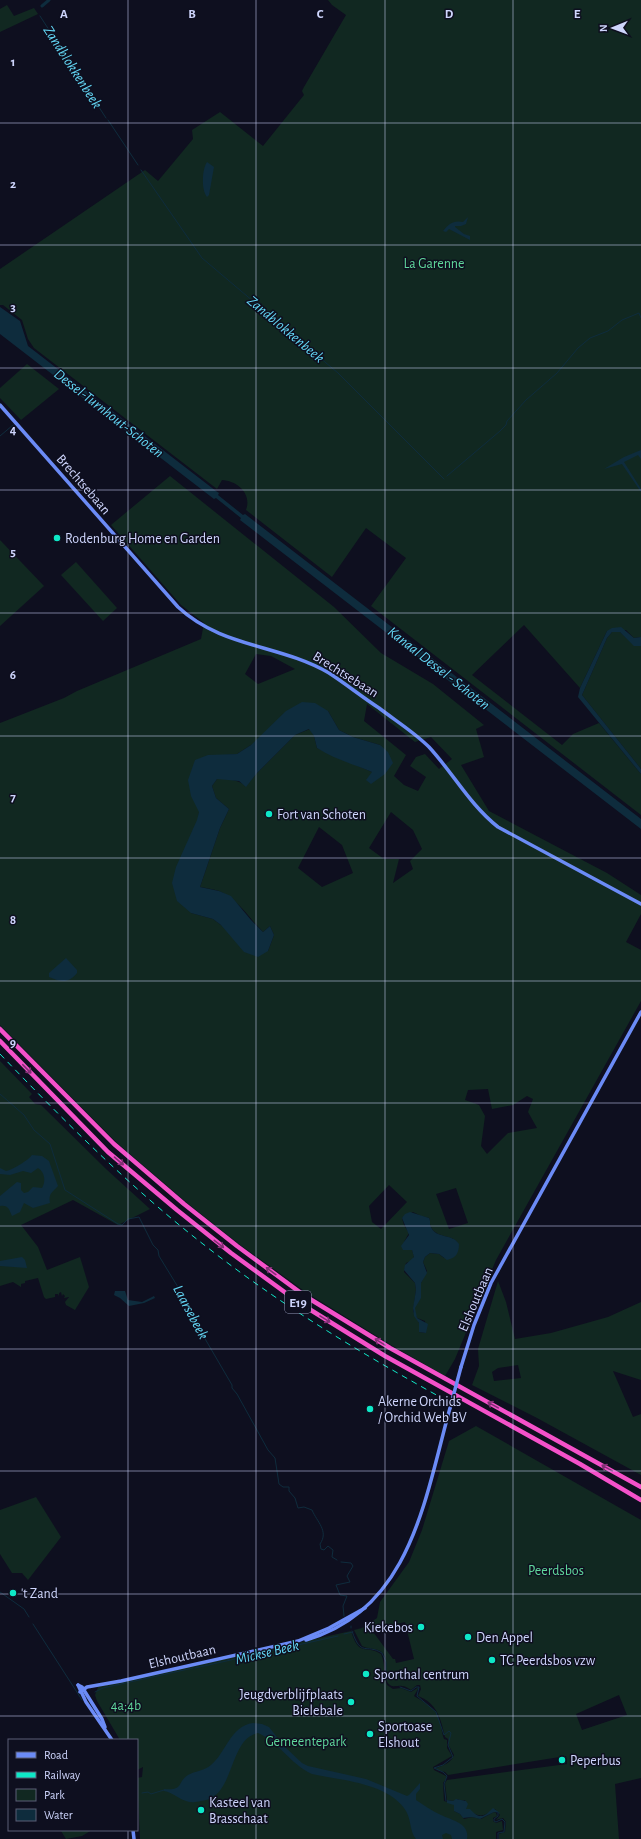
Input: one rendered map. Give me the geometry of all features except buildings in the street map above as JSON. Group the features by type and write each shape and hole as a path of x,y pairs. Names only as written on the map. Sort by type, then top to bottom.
{"highway":[{"name":"E19","path":"0,1029 114,1144 184,1204 237,1246 305,1296 390,1348 641,1487"},
{"name":"E19","path":"0,1041 108,1152 177,1210 301,1304 385,1356 573,1460 641,1500"}],"main road":[{"name":"Brechtsebaan","path":"0,405 178,607 195,621 226,637 295,657 329,674 422,741 437,757 480,812 498,828 641,904"},
{"name":"Elshoutbaan","path":"111,1739 83,1692 94,1687 312,1638 339,1627 355,1617 385,1587 408,1550 423,1505 474,1325 491,1283 641,1012"}],"green space":[{"name":"La Garenne","path":"328,0 641,0 641,637 634,638 626,630 607,631 580,688 524,625 472,675 562,745 573,734 599,723 641,774 641,815 371,606 406,558 366,528 332,577 246,510 247,499 242,489 233,483 222,480 217,489 34,348 28,339 22,320 3,305 0,305 0,269 145,170 158,181 193,139 192,130 220,112 263,146 304,95 302,91 304,87 346,15 332,5"},
{"path":"7,5 14,16 34,8 38,14 0,32 0,9"},
{"path":"27,364 59,389 21,420 0,398 0,388"},
{"path":"170,476 334,607 381,653 433,684 484,725 476,729 484,757 461,765 489,811 607,873 641,895 641,914 626,942 641,950 641,1001 496,1260 455,1359 445,1376 391,1345 307,1293 239,1244 186,1202 116,1142 0,1025 0,723 64,698 77,691 201,639 204,623 181,605 111,525","holes":["256,654 271,656 295,669 258,684 245,674","367,704 415,742 431,737 452,759 439,769 425,754 416,757 410,766 426,777 418,791 404,785 394,776 406,755 364,721","328,711 339,730 353,737 380,745 371,784 372,772 317,748 314,736 310,729 295,735 246,786 229,779 217,779 212,786 216,798 229,809 220,828 200,887 226,894 243,909 263,932 270,926 274,935 268,951 213,919 191,913 199,812 226,755 237,754 251,745","391,812 413,830 422,849 410,861 413,869 393,883 399,859 384,859 369,848","319,827 342,845 353,873 322,887 298,868","488,1089 492,1109 513,1105 527,1096 533,1099 528,1112 537,1128 508,1133 487,1154 481,1146 485,1116 479,1105 465,1100 468,1090","389,1185 407,1202 381,1229 372,1222 369,1206","456,1188 468,1223 449,1229 436,1194","413,1212 429,1218 430,1226 436,1233 451,1238 457,1242 444,1258 439,1254 430,1253 425,1257 423,1262 427,1271 421,1283 419,1301 416,1305 415,1313 417,1318 425,1321 426,1333 419,1332 419,1323 413,1311 416,1290 415,1283 404,1272 406,1263 413,1260 414,1256 412,1250 408,1249 404,1242 409,1233 402,1218"]},
{"path":"0,540 44,586 0,626"},
{"path":"76,562 117,608 103,621 61,575"},
{"path":"612,632 620,632 634,645 641,645 641,769 582,695 607,638"},
{"path":"0,1061 32,1094 29,1097 35,1104 41,1105 106,1169 150,1209 118,1225 73,1200 21,1225 38,1247 47,1270 80,1257 89,1287 75,1310 66,1305 65,1302 69,1297 64,1298 65,1296 63,1294 62,1296 61,1292 59,1293 59,1296 58,1294 55,1294 55,1297 46,1299 38,1278 25,1281 25,1283 21,1284 21,1287 13,1282 0,1286"},
{"path":"498,1281 506,1302 515,1339 551,1333 608,1317 641,1302 641,1380 613,1371 633,1417 641,1414 641,1475 537,1418 472,1385 479,1366 478,1349","holes":["518,1365 521,1378 494,1381 492,1372 498,1368"]},
{"name":"Peerdsbos","path":"476,1426 641,1520 641,1778 615,1784 619,1839 499,1839 499,1834 505,1832 506,1822 503,1818 496,1820 500,1815 495,1809 487,1814 478,1815 466,1809 465,1800 447,1800 445,1783 447,1780 567,1764 566,1756 448,1775 445,1772 437,1770 436,1768 449,1762 454,1755 449,1746 448,1739 445,1737 437,1712 430,1703 418,1696 421,1689 420,1685 417,1685 411,1690 404,1686 390,1685 386,1678 386,1658 384,1654 378,1650 362,1646 354,1630 362,1628 377,1618 380,1602 409,1562 422,1530 449,1441","holes":["405,1622 414,1659 396,1663 395,1659 393,1659 371,1629 378,1626 379,1628","619,1695 627,1715 582,1730 576,1714"]},
{"path":"36,1497 61,1537 28,1580 22,1573 12,1573 0,1554 0,1510"},
{"name":"Gemeentepark","path":"351,1631 357,1645 360,1648 376,1651 381,1654 387,1685 393,1689 401,1688 411,1692 419,1687 414,1696 430,1706 437,1714 444,1739 447,1740 447,1748 452,1756 433,1767 434,1770 446,1776 443,1783 444,1801 454,1804 454,1811 460,1814 464,1819 472,1817 481,1819 494,1812 497,1816 493,1818 493,1821 496,1823 502,1821 503,1830 496,1832 496,1839 140,1839 138,1778 142,1777 143,1767 138,1770 138,1739 119,1739 97,1701 95,1695 98,1687"},
{"path":"61,1831 90,1831 82,1836 66,1839"}],"water":[{"path":"207,162 214,167 209,195 207,197 204,190 203,180 204,169"},
{"path":"468,217 466,224 455,227 464,234 470,236 470,240 449,229 446,232 443,231 452,223 463,222"},
{"path":"0,307 20,321 28,346 219,493 218,495 243,515 245,514 641,819 641,829 240,520 241,518 216,498 214,499 0,334"},
{"path":"641,450 641,459 638,455 624,462 641,489 641,492 622,464 604,469 624,457"},
{"path":"621,627 634,638 641,637 641,646 634,646 620,632 612,632 607,638 582,695 641,769 641,774 578,697 580,688 607,631 612,628"},
{"path":"302,702 315,703 328,711 339,730 353,737 380,745 388,752 393,763 385,774 371,784 366,780 372,772 323,752 317,748 314,736 309,729 295,735 257,773 246,787 239,781 217,779 212,786 216,798 229,809 220,828 200,887 219,891 231,896 263,932 270,926 274,935 268,951 258,957 244,952 221,925 213,919 191,913 177,901 172,883 176,867 197,820 199,812 191,796 188,780 195,760 208,755 237,754 251,745 286,711"},
{"path":"66,958 77,970 74,977 64,981 49,977 49,973"},
{"path":"32,1155 42,1156 49,1161 58,1186 50,1195 50,1203 33,1208 24,1203 20,1212 12,1216 7,1207 0,1206 0,1196 17,1182 21,1183 21,1190 24,1193 28,1192 33,1187 42,1188 44,1177 38,1168 31,1173 23,1171 10,1175 0,1174 0,1168 6,1171 16,1167"},
{"path":"410,1212 429,1218 430,1226 433,1231 440,1235 452,1238 459,1244 458,1252 453,1258 447,1260 439,1254 430,1253 425,1257 423,1262 427,1273 421,1283 421,1298 415,1308 417,1318 428,1324 426,1333 419,1332 419,1323 414,1316 413,1308 416,1290 415,1283 404,1270 405,1265 414,1257 412,1250 403,1250 401,1246 409,1235 402,1218 405,1214"},
{"path":"22,1257 25,1260 27,1268 0,1266 0,1261"},
{"path":"115,1291 125,1291 128,1300 142,1302 154,1296 155,1298 144,1303 129,1306 114,1295"},
{"path":"253,1723 262,1724 269,1727 284,1746 302,1763 308,1766 366,1779 407,1796 420,1783 420,1789 416,1794 416,1800 434,1812 463,1826 466,1829 467,1839 452,1839 451,1835 446,1833 442,1835 443,1839 416,1839 412,1832 407,1812 396,1800 386,1793 362,1784 312,1774 304,1770 272,1741 258,1733 249,1737 242,1744 224,1784 219,1792 211,1798 203,1801 191,1802 164,1791 164,1789 175,1789 188,1775 205,1769 211,1765 239,1729 245,1725"},
{"path":"456,1799 466,1801 468,1804 466,1809 470,1809 479,1816 487,1814 493,1808 500,1813 494,1812 480,1819 472,1817 463,1818 460,1814 454,1811 454,1805 447,1803 447,1800 453,1801"}],"waterway":[{"path":"42,6 49,0"},
{"name":"Zandblokkenbeek","path":"40,16 106,118"},
{"name":"Zandblokkenbeek","path":"108,120 138,165"},
{"name":"Zandblokkenbeek","path":"141,170 202,258 338,373 444,479"},
{"name":"Zandblokkenbeek","path":"447,476 500,431 526,400 557,373 578,348 590,338 608,331 622,320 639,313 641,318"},
{"path":"0,436 13,425"},
{"name":"Laarsebeek","path":"0,1094 24,1115 34,1130 50,1144 65,1190 118,1224 122,1225 128,1219 139,1217 153,1245 158,1250 159,1256 188,1304 204,1337 232,1385 232,1388 237,1394 268,1450 275,1458 279,1484 283,1487 289,1487 289,1491 295,1498 298,1508 304,1507 312,1510 323,1531 320,1544 321,1549 324,1550 328,1546 333,1550 332,1557 337,1560"},
{"name":"Laarsebeek","path":"341,1562 351,1563 353,1566 347,1576 350,1582 336,1585 340,1595 347,1596 343,1606 344,1616"},
{"name":"Mickse Beek","path":"0,1592 24,1609 29,1617"},
{"name":"Mickse Beek","path":"33,1624 82,1700"},
{"name":"Laarsebeek","path":"352,1631 355,1639 361,1647 376,1650 382,1653 386,1662 386,1680"},
{"name":"Laarsebeek","path":"344,1634 353,1632"},
{"name":"Mickse Beek","path":"195,1668 338,1636"},
{"name":"Mickse Beek","path":"95,1692 103,1688 193,1668"},
{"name":"Laarsebeek","path":"400,1687 411,1691 416,1687 419,1687 417,1696 436,1712 444,1735 449,1731 451,1733 448,1745 453,1757 443,1765 434,1768 443,1772 447,1776 444,1784 446,1801"},
{"path":"142,1793 148,1792 151,1794 164,1790"},
{"name":"Laarsebeek","path":"498,1813 498,1816 494,1819 494,1821 496,1822 502,1819 505,1822 504,1832 498,1833 498,1839"}],"railway":[{"path":"0,1054 102,1157 156,1205 212,1251 239,1272 323,1328 381,1364 440,1397"}],"place":[{"name":"Rodenburg Home en Garden","path":"57,538"},
{"name":"Fort van Schoten","path":"269,814"},
{"name":"Akerne Orchids / Orchid Web BV","path":"370,1409"},
{"name":"'t Zand","path":"13,1593"},
{"name":"Kiekebos","path":"421,1627"},
{"name":"Den Appel","path":"468,1637"},
{"name":"TC Peerdsbos vzw","path":"492,1660"},
{"name":"Sporthal centrum","path":"366,1674"},
{"name":"Jeugdverblijfplaats Bielebale","path":"351,1702"},
{"name":"Sportoase Elshout","path":"370,1734"},
{"name":"Peperbus","path":"562,1760"},
{"name":"Kasteel van Brasschaat","path":"201,1810"}],"water label":[{"name":"Dessel-Turnhout-Schoten","path":"109,413"},
{"name":"Kanaal Dessel - Schoten","path":"439,668"}],"park label":[{"name":"4a;4b","path":"126,1705"}]}
